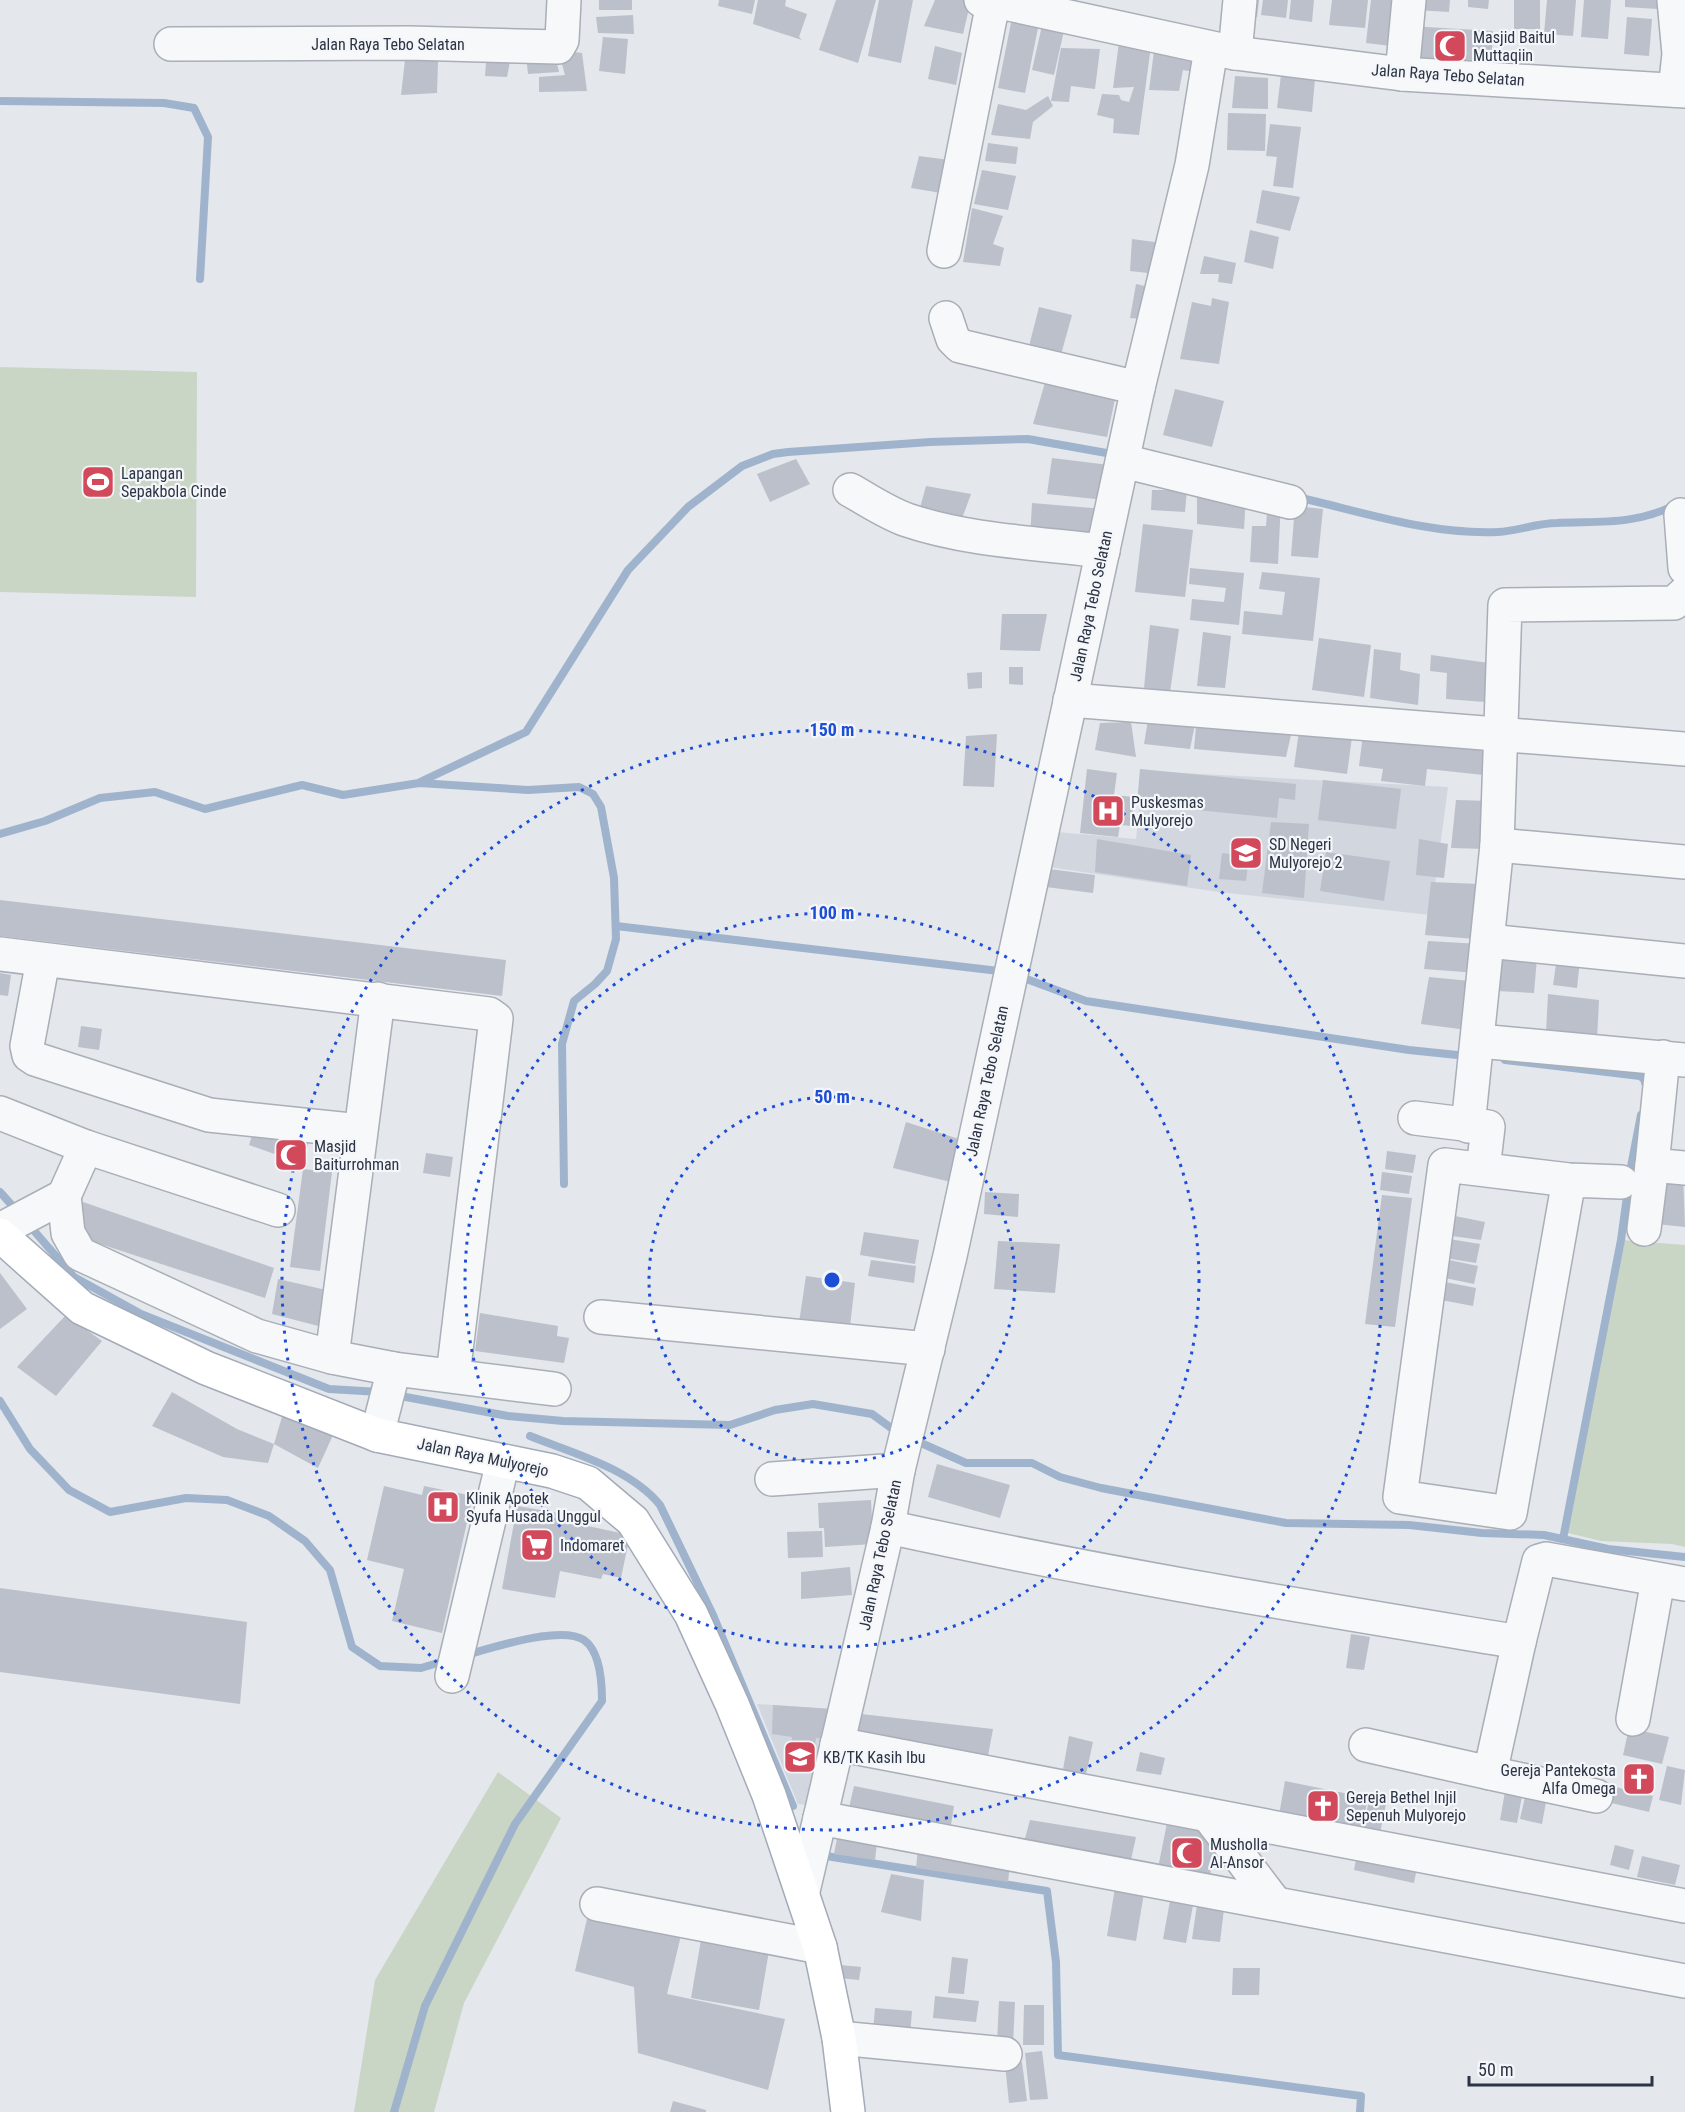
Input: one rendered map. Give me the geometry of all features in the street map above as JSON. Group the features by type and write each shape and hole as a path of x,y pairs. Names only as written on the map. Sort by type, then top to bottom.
{"main road":[{"name":"Jalan Raya Mulyorejo","path":"25,1219 82,1308 206,1368 386,1399 503,1461 588,1483 633,1521 652,1547 691,1614 732,1704 769,1795 803,1892"},
{"path":"803,1892 820,1947 839,2038 848,2112"}],"street":[{"name":"Jalan Raya Tebo Selatan","path":"171,44 409,43 558,47 562,40 564,0"},
{"path":"1223,51 1240,0"},
{"path":"1402,74 1409,0"},
{"path":"1674,0 1680,91"},
{"name":"Jalan Raya Tebo Selatan","path":"998,2 1223,51 1402,74 1680,91"},
{"path":"944,250 998,2"},
{"name":"Jalan Raya Tebo Selatan","path":"803,1892 888,1527 900,1461 928,1349 1138,388 1192,165 1223,51"},
{"path":"946,318 953,339 960,346 1138,388"},
{"path":"1123,460 1290,502"},
{"path":"850,490 904,519 930,527 967,535 1103,551"},
{"path":"1681,515 1685,568"},
{"path":"1569,1180 1510,1514 1400,1497 1445,1165 1469,1125 1487,1042 1488,942 1497,845 1505,605 1674,603 1685,593"},
{"path":"1070,700 1685,748"},
{"path":"1497,845 1685,862"},
{"path":"1488,942 1685,961"},
{"path":"0,954 378,999 489,1014 496,1019 453,1375"},
{"path":"43,960 27,1046 29,1055 35,1059 209,1115 360,1131"},
{"path":"332,1357 378,999"},
{"path":"1487,1042 1674,1059 1652,1165 1644,1229"},
{"path":"0,1113 86,1147 278,1210"},
{"path":"1415,1118 1469,1125"},
{"path":"1469,1125 1483,1169"},
{"path":"86,1147 25,1219 68,1233 80,1254 256,1336 332,1357 386,1399 453,1375 554,1389"},
{"path":"1445,1165 1569,1180 1621,1182"},
{"path":"1652,1165 1685,1168"},
{"path":"601,1317 928,1349"},
{"path":"452,1676 503,1461"},
{"path":"772,1479 900,1461"},
{"path":"888,1527 1119,1575 1519,1642"},
{"path":"1490,1773 1539,1561 1546,1559 1671,1582 1633,1719"},
{"path":"837,1744 1685,1906"},
{"path":"1366,1745 1596,1796"},
{"path":"1208,1815 1275,1903"},
{"path":"820,1818 1685,1981"},
{"path":"597,1904 820,1947"},
{"path":"839,2038 1005,2054"}],"shaded area":[{"name":"SD Negeri Mulyorejo 2","path":"1143,771 1448,787 1431,915 1219,892 1049,867 1056,832 1136,839"},
{"name":"KB/TK Kasih Ibu","path":"757,1704 832,1709 809,1805 798,1804"}],"green space":[{"name":"Lapangan Sepakbola Cinde","path":"0,367 197,372 196,597 0,592"},
{"path":"1621,1240 1685,1245 1685,1547 1672,1544 1601,1541 1564,1532"},
{"path":"498,1772 561,1818 464,2003 434,2112 354,2112 375,1980"}],"building":[{"path":"599,0 632,0 632,10 599,10"},
{"path":"719,0 755,0 752,14 718,6"},
{"path":"758,0 786,0 785,6 807,14 799,37 802,40 753,24"},
{"path":"836,0 876,0 858,63 819,50"},
{"path":"879,0 913,0 901,63 868,56"},
{"path":"935,0 971,0 963,34 924,26"},
{"path":"1244,0 1259,0 1257,17 1243,16"},
{"path":"1263,0 1288,0 1286,18 1261,15"},
{"path":"1291,0 1314,0 1312,22 1289,19"},
{"path":"1332,0 1368,0 1365,28 1329,25"},
{"path":"1371,0 1405,0 1400,47 1366,43"},
{"path":"1417,0 1450,0 1449,12 1416,10"},
{"path":"1468,0 1489,0 1488,9 1468,7"},
{"path":"1514,0 1540,0 1540,29 1514,29"},
{"path":"1547,0 1576,0 1573,36 1544,34"},
{"path":"1584,0 1611,0 1608,39 1581,37"},
{"path":"1625,0 1658,0 1657,9 1625,7"},
{"path":"1013,13 1040,18 1025,93 998,88"},
{"path":"633,15 634,34 598,33 596,17"},
{"path":"1627,17 1652,19 1649,56 1624,54"},
{"path":"1043,21 1065,26 1054,75 1032,70"},
{"name":"Masjid Baitul Muttaqiin","path":"1410,26 1493,31 1491,65 1408,60"},
{"path":"603,37 628,39 625,74 599,71"},
{"path":"1119,42 1151,46 1139,135 1113,133 1114,119 1097,115 1102,94 1119,95 1121,100 1129,102 1134,87 1113,88"},
{"path":"1155,43 1186,50 1184,62 1187,47 1206,74 1183,70 1179,91 1149,90"},
{"path":"935,46 962,53 956,85 928,79"},
{"path":"1061,48 1100,49 1095,89 1071,86 1069,102 1051,101"},
{"path":"487,50 512,51 507,77 485,76"},
{"path":"558,50 582,53 587,91 539,92 539,77 565,75"},
{"path":"526,55 555,56 559,72 528,74"},
{"path":"405,60 438,61 437,93 401,95"},
{"path":"1281,75 1315,79 1312,112 1277,108"},
{"path":"1235,76 1268,78 1268,109 1232,108"},
{"path":"1048,96 1053,106 1033,122 1030,139 991,135 998,104 1026,110"},
{"path":"1228,113 1266,114 1265,151 1227,150"},
{"path":"1270,124 1301,127 1293,188 1273,186 1277,157 1266,156"},
{"path":"988,143 1018,147 1016,164 985,161"},
{"path":"919,156 957,161 953,195 911,188"},
{"path":"982,170 1016,176 1008,210 974,204"},
{"path":"1262,190 1300,197 1290,231 1256,223"},
{"path":"972,208 1003,216 993,244 1004,248 1000,266 963,262"},
{"path":"1250,230 1279,237 1273,269 1244,262"},
{"path":"1132,239 1162,243 1157,274 1130,271"},
{"path":"1204,256 1236,263 1232,284 1218,282 1219,274 1200,274"},
{"path":"1136,284 1158,289 1152,320 1130,318"},
{"path":"1212,298 1229,302 1219,364 1180,359 1192,302 1211,306"},
{"path":"1039,307 1072,315 1060,358 1028,350"},
{"path":"1048,372 1118,385 1107,437 1033,424"},
{"path":"1175,389 1224,401 1212,447 1163,435"},
{"path":"1052,458 1109,465 1105,500 1047,494"},
{"path":"796,459 810,484 770,502 757,474"},
{"path":"926,486 971,494 960,524 918,515"},
{"path":"1197,487 1246,496 1244,529 1197,524"},
{"path":"1152,490 1187,490 1185,512 1151,510"},
{"path":"1268,500 1281,501 1278,564 1250,562 1252,526 1266,526"},
{"path":"1032,503 1104,509 1098,547 1030,539"},
{"path":"1295,506 1323,509 1318,558 1291,556"},
{"path":"1143,524 1193,530 1185,597 1135,592"},
{"path":"1190,568 1244,573 1239,625 1190,620 1192,599 1224,602 1226,588 1189,584"},
{"path":"1262,572 1320,578 1313,641 1242,634 1244,611 1282,615 1285,592 1259,589"},
{"path":"1002,614 1047,614 1040,651 1000,650"},
{"path":"1150,625 1179,629 1170,692 1144,688"},
{"path":"1203,632 1231,636 1225,688 1197,686"},
{"path":"1319,638 1371,645 1364,697 1312,690"},
{"path":"1374,649 1401,653 1400,670 1420,674 1418,705 1370,698"},
{"path":"1431,655 1489,663 1485,702 1446,699 1447,673 1430,671"},
{"path":"1009,667 1023,667 1023,685 1009,684"},
{"path":"982,672 982,688 968,689 967,673"},
{"path":"1150,708 1196,719 1190,749 1144,744"},
{"path":"1197,715 1293,726 1286,757 1194,749"},
{"path":"1131,722 1136,757 1095,750 1100,723"},
{"path":"1364,727 1486,742 1484,775 1427,769 1425,786 1381,781 1383,769 1359,766"},
{"path":"1299,731 1352,737 1347,774 1294,767"},
{"path":"997,734 994,787 963,786 966,736"},
{"name":"Puskesmas Mulyorejo","path":"1087,769 1117,773 1114,795 1134,797 1132,826 1120,825 1118,837 1080,833"},
{"path":"1140,769 1296,784 1295,800 1279,798 1277,818 1137,804"},
{"path":"1323,780 1401,789 1396,829 1318,820"},
{"path":"1456,800 1491,801 1487,849 1451,848"},
{"path":"1271,822 1309,824 1304,898 1262,893"},
{"path":"1097,839 1191,855 1187,886 1095,872"},
{"path":"1419,839 1448,844 1444,878 1416,875"},
{"path":"1326,852 1390,861 1384,901 1320,891"},
{"path":"1222,853 1249,856 1246,881 1219,879"},
{"path":"1049,869 1095,875 1093,893 1046,887"},
{"path":"1431,882 1479,884 1475,939 1425,935"},
{"path":"0,900 506,960 502,996 0,936"},
{"path":"1428,941 1480,944 1478,973 1424,969"},
{"path":"1558,951 1581,951 1577,988 1553,985"},
{"path":"1500,955 1537,958 1534,993 1497,991"},
{"path":"0,973 11,975 8,996 0,995"},
{"path":"1429,977 1481,982 1475,1031 1421,1024"},
{"path":"1548,994 1599,1000 1597,1039 1546,1033"},
{"path":"81,1026 102,1029 99,1050 78,1047"},
{"path":"906,1122 965,1141 955,1183 893,1168"},
{"name":"Masjid Baiturrohman","path":"254,1129 310,1135 303,1164 249,1145"},
{"path":"1387,1151 1416,1155 1413,1173 1385,1169"},
{"path":"426,1153 453,1157 450,1177 423,1173"},
{"path":"303,1169 332,1172 320,1271 290,1267"},
{"path":"1663,1171 1683,1174 1685,1227 1656,1224"},
{"path":"1382,1172 1412,1176 1409,1194 1380,1190"},
{"path":"985,1192 1019,1194 1018,1217 984,1214"},
{"path":"1382,1195 1412,1198 1395,1327 1365,1324"},
{"path":"83,1202 274,1268 265,1298 85,1239 75,1219"},
{"path":"1455,1216 1485,1222 1481,1240 1452,1236"},
{"path":"864,1232 919,1240 915,1264 860,1255"},
{"path":"1449,1239 1480,1244 1476,1263 1445,1258"},
{"path":"998,1241 1060,1244 1055,1293 994,1289"},
{"path":"871,1260 916,1266 914,1283 868,1276"},
{"path":"1449,1260 1478,1266 1474,1284 1445,1278"},
{"path":"0,1273 27,1309 0,1329"},
{"path":"806,1276 855,1283 849,1335 798,1329"},
{"path":"278,1279 335,1292 330,1329 272,1314"},
{"path":"1445,1282 1476,1288 1473,1306 1441,1300"},
{"path":"480,1313 558,1326 557,1336 569,1338 564,1363 475,1351"},
{"path":"66,1315 102,1341 56,1396 17,1367"},
{"path":"172,1392 237,1429 274,1444 268,1463 223,1457 152,1426"},
{"path":"284,1410 333,1435 318,1468 274,1444"},
{"path":"937,1464 1010,1485 1000,1518 928,1497"},
{"path":"384,1486 422,1495 424,1486 473,1496 442,1633 392,1621 404,1569 367,1560"},
{"path":"871,1500 873,1544 825,1547 824,1528 819,1528 818,1503"},
{"path":"517,1506 570,1515 569,1522 630,1535 621,1578 603,1574 601,1579 560,1571 555,1598 502,1589"},
{"path":"822,1531 823,1557 788,1558 787,1532"},
{"path":"850,1567 852,1595 801,1599 801,1572"},
{"path":"0,1588 247,1622 240,1704 0,1672"},
{"path":"1351,1634 1370,1637 1364,1670 1346,1668"},
{"path":"773,1705 832,1709 826,1739 816,1738 813,1761 791,1758 792,1737 772,1734"},
{"path":"861,1714 993,1729 987,1761 854,1739"},
{"path":"1629,1728 1669,1737 1662,1764 1623,1755"},
{"path":"1069,1736 1093,1742 1085,1779 1062,1775"},
{"path":"1140,1752 1165,1758 1161,1775 1136,1771"},
{"path":"1667,1766 1685,1770 1681,1805 1659,1800"},
{"name":"Gereja Bethel Injil Sepenuh Mulyorejo","path":"1285,1781 1368,1798 1362,1828 1279,1815"},
{"path":"1607,1785 1653,1796 1649,1812 1603,1801"},
{"path":"854,1786 954,1806 950,1831 848,1812"},
{"path":"1505,1792 1522,1796 1517,1823 1500,1820"},
{"path":"1525,1797 1546,1802 1542,1824 1520,1819"},
{"path":"1369,1800 1386,1804 1380,1833 1363,1829"},
{"path":"1030,1820 1136,1837 1130,1864 1023,1846"},
{"name":"Musholla Al-Ansor","path":"1167,1823 1217,1833 1209,1882 1157,1873"},
{"path":"839,1828 878,1834 875,1860 834,1854"},
{"path":"919,1839 1011,1855 1008,1882 916,1868"},
{"path":"1359,1845 1419,1857 1414,1883 1354,1870"},
{"path":"1615,1845 1634,1850 1629,1870 1610,1865"},
{"path":"1642,1856 1680,1865 1675,1885 1637,1877"},
{"path":"891,1874 924,1880 921,1921 881,1912"},
{"path":"1115,1888 1144,1893 1136,1941 1107,1936"},
{"path":"1170,1901 1193,1905 1186,1943 1163,1939"},
{"path":"1197,1905 1224,1909 1220,1942 1192,1939"},
{"path":"589,1910 682,1931 667,1994 785,2019 768,2090 638,2053 634,1987 575,1971"},
{"path":"701,1940 769,1951 759,2010 691,1998"},
{"path":"952,1957 968,1959 964,1994 948,1993"},
{"path":"840,1965 861,1967 859,1980 839,1978"},
{"path":"1233,1968 1260,1968 1259,1995 1232,1995"},
{"path":"935,1996 979,2001 976,2022 933,2018"},
{"path":"999,2001 1015,2002 1013,2045 997,2044"},
{"path":"1024,2005 1044,2005 1044,2045 1023,2045"},
{"path":"875,2008 912,2011 910,2036 873,2032"},
{"path":"1042,2051 1048,2099 1030,2100 1025,2053"},
{"path":"1022,2062 1027,2101 1009,2103 1005,2064"},
{"path":"673,2101 706,2110 706,2112 670,2112"}],"waterway":[{"path":"0,101 164,103 194,108 208,137 200,279"},
{"path":"420,782 526,732 628,570 688,507 742,466 773,454 788,452 930,442 1028,439 1112,454"},
{"path":"1297,497 1422,526 1473,532 1498,532 1550,523 1630,519 1673,506"},
{"path":"0,834 45,821 100,798 155,792 205,809 302,785 343,795 419,783 528,790 579,787 593,794 601,807 614,878 616,939 607,971 574,1001 562,1044 564,1184"},
{"path":"616,926 999,971"},
{"path":"1021,977 1086,1001 1409,1050 1467,1056"},
{"path":"1505,1060 1640,1076 1644,1079 1647,1089"},
{"path":"1629,1177 1641,1115"},
{"path":"1563,1539 1621,1240 1628,1189"},
{"path":"0,1192 17,1211"},
{"path":"29,1225 74,1277 141,1314 329,1389 380,1392"},
{"path":"395,1395 508,1416 563,1421 730,1425 775,1410 813,1404 872,1414 898,1433"},
{"path":"0,1401 30,1449 69,1490 110,1512 186,1498 227,1500 269,1516 305,1541 330,1570 352,1647 380,1666 421,1668 448,1660"},
{"path":"530,1436 617,1471 648,1492 660,1505 713,1615 793,1806"},
{"path":"912,1439 966,1463 1032,1463 1060,1477 1101,1488 1286,1523 1409,1525 1482,1533 1544,1535 1608,1549 1685,1557"},
{"path":"394,2112 425,2006 515,1824 602,1701 602,1686 594,1652 584,1640 573,1636 543,1636 526,1639 466,1655"},
{"path":"826,1856 1047,1891 1056,1962 1058,2055 1361,2096 1360,2112"}],"place":[{"name":"Masjid Baitul Muttaqiin","path":"1450,46"},
{"name":"Lapangan Sepakbola Cinde","path":"98,482"},
{"name":"Puskesmas Mulyorejo","path":"1108,811"},
{"name":"SD Negeri Mulyorejo 2","path":"1246,853"},
{"name":"Masjid Baiturrohman","path":"291,1155"},
{"name":"Klinik Apotek Syufa Husada Unggul","path":"443,1507"},
{"name":"Indomaret","path":"537,1545"},
{"name":"KB/TK Kasih Ibu","path":"800,1757"},
{"name":"Gereja Pantekosta Alfa Omega","path":"1639,1779"},
{"name":"Gereja Bethel Injil Sepenuh Mulyorejo","path":"1323,1806"},
{"name":"Musholla Al-Ansor","path":"1187,1853"}]}
